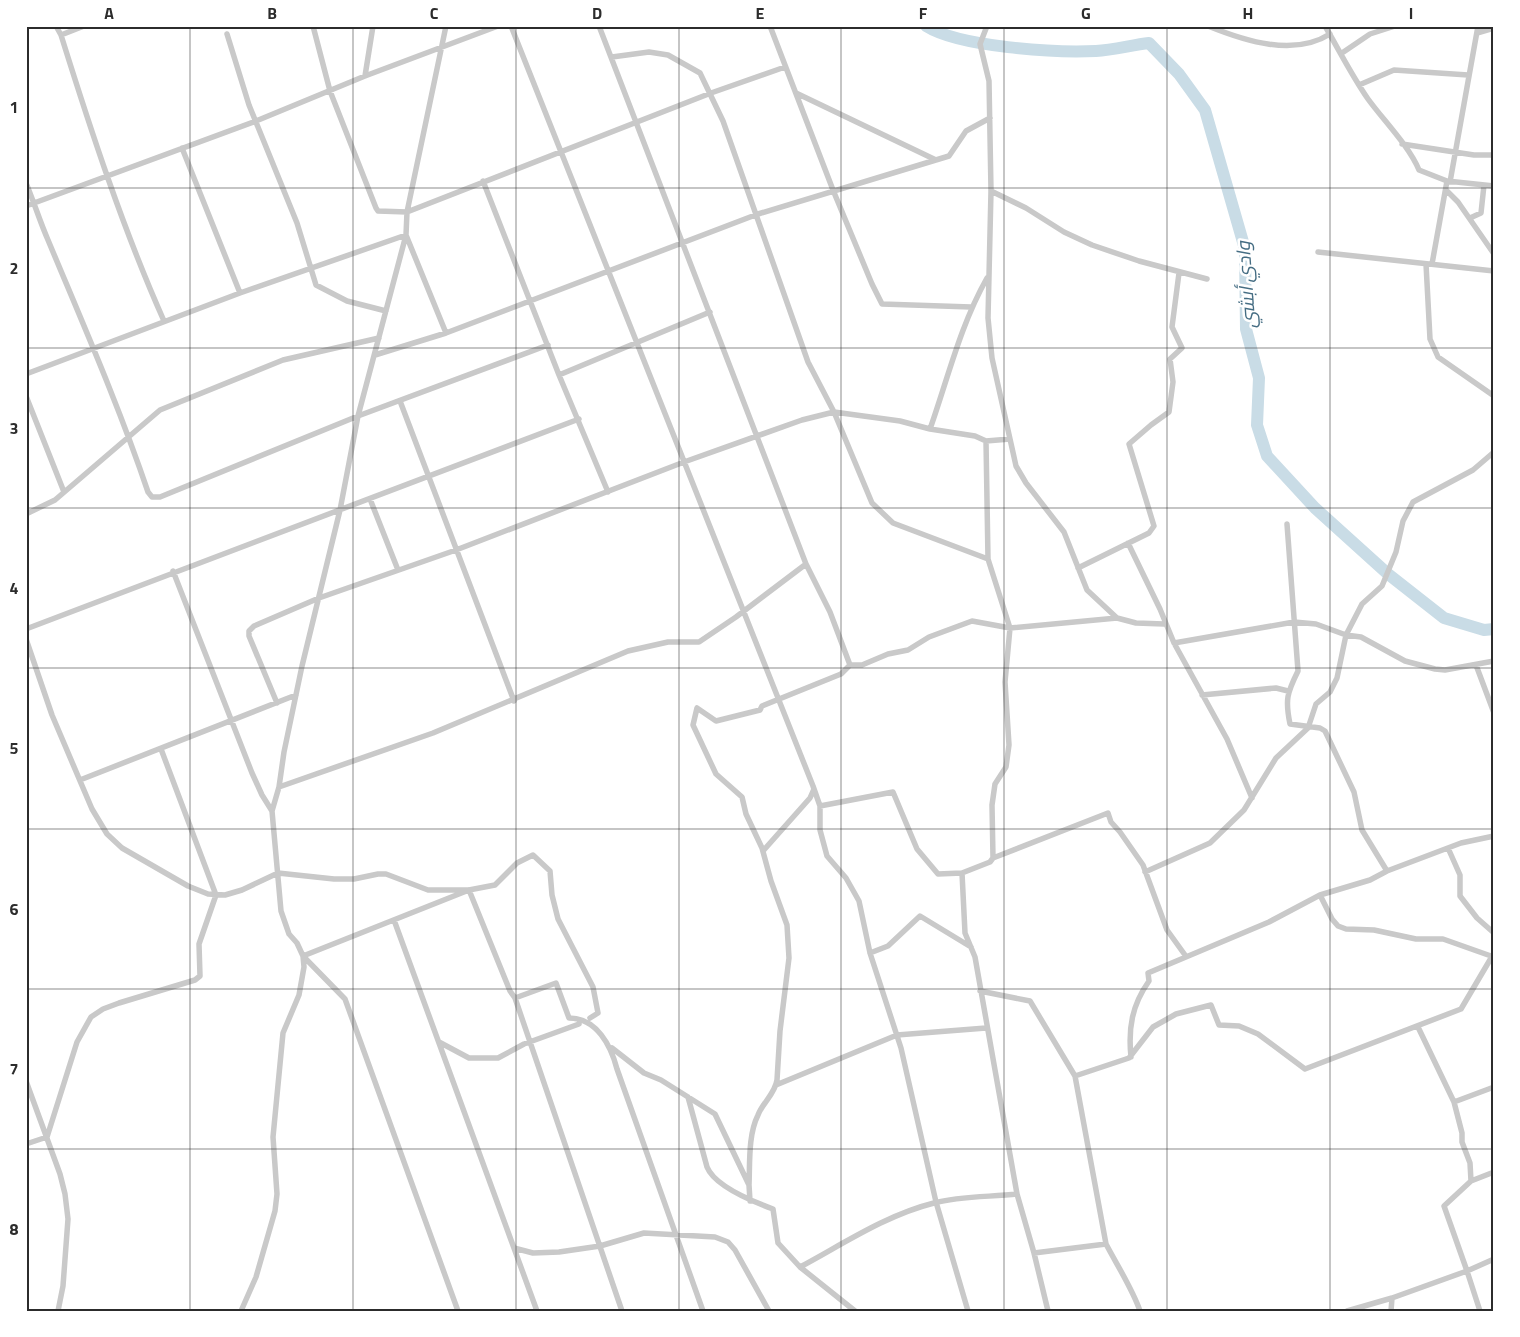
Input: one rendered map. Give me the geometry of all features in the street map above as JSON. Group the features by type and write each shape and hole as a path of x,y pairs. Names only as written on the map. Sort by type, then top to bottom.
{"street":[{"path":"56,26 61,35 108,175 149,287 164,321"},
{"path":"61,35 84,26"},
{"path":"313,26 330,91 376,208 378,211 384,212 407,212 711,93 785,67"},
{"path":"366,76 373,26"},
{"path":"439,26 446,27 407,212 406,235 358,416 340,510 284,752 280,787 272,811 284,925 297,943 303,956 345,999 458,1311"},
{"path":"26,206 256,121 366,76 498,26"},
{"path":"511,26 814,789 820,806 820,830 827,856 846,878 859,901 870,953 897,1036 936,1202 968,1311"},
{"path":"600,26 806,564 830,612 850,665"},
{"path":"770,26 833,190 882,304 970,307"},
{"path":"987,26 980,44 989,82 991,192 988,318 992,358 1016,466 1026,483 1064,532 1087,590 1117,618"},
{"path":"1208,26 1274,45 1304,45 1328,29 1359,85 1413,156 1420,170 1449,182 1494,186"},
{"path":"1342,54 1370,34 1395,26"},
{"path":"1494,28 1478,30 1468,75 1456,153 1429,264 1430,339 1438,357 1494,396"},
{"path":"227,34 256,121 313,269 316,285 330,294 364,307 386,312"},
{"path":"612,57 649,52 668,55 700,73 724,121 808,362 834,412 872,503 879,512 893,523 988,559"},
{"path":"1359,85 1394,70 1468,75"},
{"path":"796,93 936,161"},
{"path":"375,355 446,334 608,270 683,244 758,214 949,156 966,131 990,118"},
{"path":"1402,144 1456,153 1494,154"},
{"path":"182,148 218,244 240,292"},
{"path":"483,181 559,375 608,492"},
{"path":"26,183 47,238 94,346 129,436 148,492 152,497 160,497 358,416 548,345"},
{"path":"1470,218 1481,213 1484,185"},
{"path":"1446,190 1470,218 1494,254"},
{"path":"991,192 1026,208 1071,235 1139,262 1207,279"},
{"path":"26,374 94,346 240,292 313,269 406,235"},
{"path":"406,235 446,334"},
{"path":"1318,252 1494,270"},
{"path":"1078,568 1149,533 1154,526 1130,444 1151,424 1169,412 1172,406 1173,382 1170,359 1182,348 1172,327 1179,272"},
{"path":"930,429 943,391 946,373 970,307 988,277"},
{"path":"559,375 710,312"},
{"path":"26,514 46,505 64,492 160,410 283,360 379,338"},
{"path":"26,396 64,492"},
{"path":"400,401 514,701"},
{"path":"277,703 249,636 249,631 254,626 319,598 456,550 684,462 802,420 834,412 900,420 930,429 975,436 986,441 1010,439"},
{"path":"26,628 174,571 428,478 579,419"},
{"path":"986,441 988,559 1010,628 1005,682 1009,745 1006,767 995,784 992,805 994,858"},
{"path":"1145,872 1210,843 1244,810 1276,758 1308,728 1316,704 1330,692 1338,678 1346,635 1362,604 1382,586 1396,552 1403,521 1413,502 1473,470 1494,452"},
{"path":"370,499 398,570"},
{"path":"1286,524 1298,671 1288,691 1286,704 1290,724 1308,728 1320,728 1325,731 1354,792 1362,830 1387,871"},
{"path":"1128,543 1160,609 1164,624 1227,739 1252,798"},
{"path":"280,787 424,736 514,701 628,651 668,642 699,642 806,564"},
{"path":"174,571 262,795 272,811"},
{"path":"750,1201 748,1185 754,1128 758,1114 776,1085 789,938 763,851 746,814 742,797 716,774 694,725 697,708 716,721 736,718 840,674 850,665 862,665 888,654 908,650 929,637 972,621 1010,628 1117,618 1136,623 1164,624"},
{"path":"1174,643 1294,622 1316,624 1346,635 1361,637 1405,661 1422,666 1446,670 1494,661"},
{"path":"26,640 52,715 92,809 107,834 122,848 188,886 208,894 224,896 242,890 278,873 334,879 386,874 428,890 469,890 495,885 517,863 533,855 550,871 552,895 558,919 593,987 598,1013 590,1018"},
{"path":"1476,665 1494,713"},
{"path":"1202,695 1276,688 1288,691"},
{"path":"80,780 296,695"},
{"path":"47,1137 77,1042 91,1017 119,1002 195,980 200,976 199,944 216,895 161,749"},
{"path":"763,851 810,798 814,789"},
{"path":"820,806 893,792 917,849 938,874 962,873 990,862 994,858 1108,813 1111,822 1120,832 1145,872 1167,930 1185,955"},
{"path":"1131,1057 1129,1028 1140,994 1149,981 1148,972 1185,955 1269,922 1320,895 1370,880 1387,871 1448,848 1494,836"},
{"path":"1448,848 1460,875 1460,896 1477,918 1494,934"},
{"path":"962,873 965,932 971,948 980,991 1017,1194 1048,1311"},
{"path":"303,956 469,890"},
{"path":"469,890 510,990 516,998 622,1311"},
{"path":"1075,1076 1124,1061 1131,1057 1153,1026 1162,1020 1211,1004 1219,1025 1239,1026 1258,1034 1305,1070 1418,1028 1461,1009 1492,955 1443,939 1416,939 1374,930 1346,929 1338,926 1332,919 1320,895"},
{"path":"870,953 888,946 920,916 971,948"},
{"path":"394,920 537,1311"},
{"path":"241,1311 256,1277 276,1211 277,1179 273,1137 275,1108 283,1033 299,995 303,976 303,956"},
{"path":"516,998 556,983 569,1018 584,1020 612,1048 644,1073 660,1080 715,1114 748,1185"},
{"path":"980,991 1030,1001 1075,1076 1106,1244 1128,1288 1136,1297 1140,1311"},
{"path":"438,1042 469,1058 498,1058 530,1042 579,1024"},
{"path":"776,1085 897,1036 986,1028"},
{"path":"1418,1028 1454,1102 1462,1133 1462,1142 1470,1163 1470,1181"},
{"path":"612,1048 617,1070 678,1236 703,1311"},
{"path":"26,1081 60,1174 68,1219 63,1286 58,1311"},
{"path":"1454,1102 1494,1086"},
{"path":"688,1097 712,1178 750,1201 773,1209 778,1243 800,1268 855,1311"},
{"path":"26,1144 47,1137"},
{"path":"1480,1311 1444,1206 1470,1181 1494,1172"},
{"path":"800,1268 885,1221 936,1202 1017,1194"},
{"path":"514,1248 533,1253 600,1246 644,1233 715,1237 728,1242 735,1250 769,1311"},
{"path":"1034,1253 1106,1244"},
{"path":"1347,1311 1392,1298 1494,1260"},
{"path":"1391,1311 1392,1298"}],"waterway":[{"name":"وادي أبشي","path":"926,26 941,33 983,44 1033,50 1096,51 1149,43 1179,74 1205,110 1245,249 1246,329 1259,378 1257,425 1267,456 1315,508 1388,574 1444,618 1484,630 1494,629"}]}
